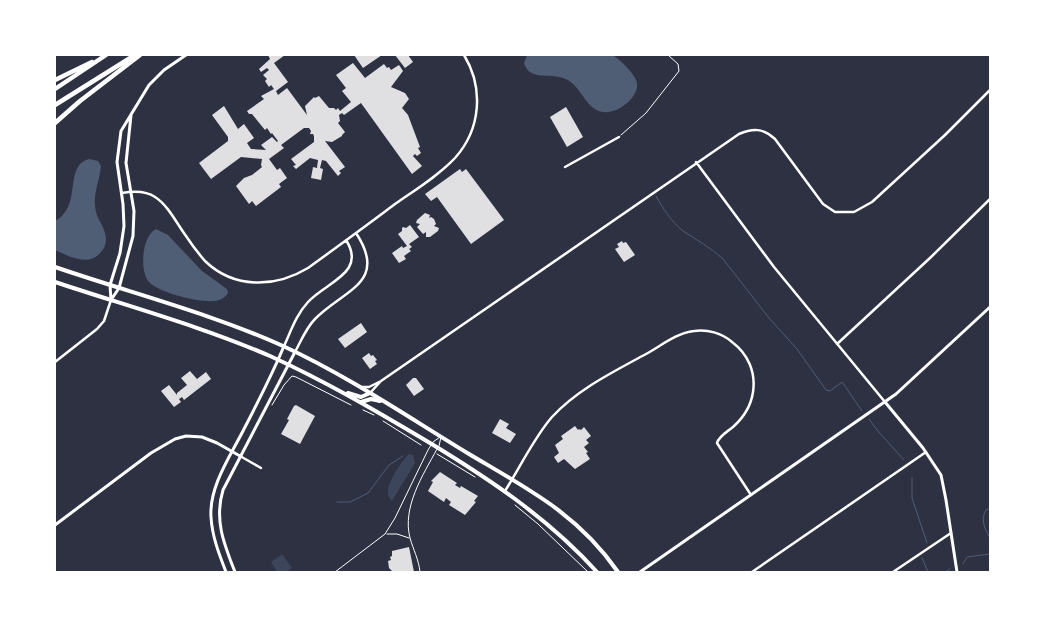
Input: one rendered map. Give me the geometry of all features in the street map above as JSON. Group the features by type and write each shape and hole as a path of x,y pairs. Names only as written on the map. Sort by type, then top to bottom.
{"highway":[{"path":"55,80 105,55"},
{"path":"55,89 105,55"},
{"path":"55,106 135,55"},
{"path":"55,123 80,101 140,55"}],"main road":[{"path":"111,300 110,285 123,239 124,218 117,150 121,130 139,99 153,81 186,55"},
{"path":"111,300 119,288 133,236 134,211 126,157 131,115"},
{"path":"55,267 226,323 284,346 370,393 570,517 598,544 618,572"},
{"path":"55,282 206,331 278,360 339,390 438,448 505,491 550,526 597,572"},
{"path":"640,572 885,402 909,383 990,307"},
{"path":"226,572 212,529 211,516 216,487 284,346"},
{"path":"235,572 220,531 219,502 222,490 295,352"},
{"path":"339,390 359,397 370,393"},
{"path":"360,402 371,399 383,402"},
{"path":"885,402 926,452 941,475 957,572"},
{"path":"55,525 151,453 170,441 186,436 202,437 240,456"}],"street":[{"path":"121,193 143,192 156,197 205,260 222,274 248,282 268,283 293,276 308,268 455,158 466,143 475,122 478,103 473,73 464,55"},
{"path":"359,387 369,387 381,382 738,134 751,129 761,130 774,139 823,204 835,212 854,212 872,202 990,90"},
{"path":"565,166 619,137"},
{"path":"696,162 742,227 885,402"},
{"path":"837,344 930,258 990,199"},
{"path":"295,352 314,319 355,288 364,277 368,265 367,254 363,243 356,233"},
{"path":"284,346 306,304 349,268 353,255 351,247 346,240"},
{"path":"55,362 98,329 104,321 111,300"},
{"path":"505,491 545,426 570,401 619,367 689,331 711,331 726,337 738,347 745,355 752,370 753,392 748,407 739,421 717,443 751,495"},
{"path":"370,393 381,382"},
{"path":"752,572 926,452"},
{"path":"240,456 261,468"},
{"path":"893,572 951,533"}],"lane":[{"path":"335,572 385,534 395,518 431,444 441,437"},
{"path":"420,572 410,539 409,509 438,448 441,437"},
{"path":"385,534 397,534 410,539"}],"path":[{"path":"619,137 646,113 679,71 678,64 668,55"},
{"path":"271,408 284,385 292,376 351,405"},
{"path":"363,410 421,445"},
{"path":"437,454 480,480"},
{"path":"512,502 588,572"}],"shaded area":[{"path":"527,55 612,55 623,63 634,76 637,89 626,104 609,112 603,112 591,106 569,81 563,78 530,72 524,63"},
{"path":"89,159 98,161 101,166 95,194 95,204 96,213 104,229 106,241 104,248 96,257 85,260 73,258 55,250 55,221 68,206 77,170 81,163"},
{"path":"156,229 168,235 202,271 227,289 228,293 220,300 204,301 172,294 149,282 144,270 143,254 151,233"},
{"path":"409,454 413,455 415,463 392,501 388,495 389,486 396,470"},
{"path":"282,554 292,568 286,572 277,572 271,562"}],"building":[{"path":"268,55 285,55 274,63 288,82 276,91 278,95 287,88 307,115 305,106 314,97 319,96 329,108 336,110 338,108 340,111 351,102 342,91 346,88 336,75 353,63 365,78 384,64 391,70 399,65 403,71 391,87 405,93 409,99 402,108 408,115 420,147 418,148 421,153 413,156 422,166 412,174 361,103 344,115 342,113 339,115 340,121 338,123 345,132 342,136 332,142 325,141 345,167 339,171 341,173 338,176 326,161 322,160 320,168 323,169 321,180 311,178 313,167 317,168 318,160 310,158 296,169 293,166 296,165 291,159 314,142 314,136 310,134 309,128 304,128 281,145 284,148 269,159 277,170 280,168 287,178 279,184 281,187 256,206 252,201 249,204 236,186 244,178 252,175 262,167 262,159 241,157 211,179 199,163 228,141 228,137 212,115 224,106 238,129 244,124 254,138 247,143 251,149 266,150 261,145 272,137 278,141 267,128 265,130 252,114 249,114 247,111 264,99 261,96 274,89 271,85 269,87 265,81 267,79 263,75 269,70 267,68 261,72 259,69 270,59"},
{"path":"354,55 382,55 363,68"},
{"path":"395,55 408,55 413,62 405,68"},
{"path":"566,107 583,137 567,147 550,117"},
{"path":"460,169 462,172 466,169 504,220 471,244 437,197 431,201 425,194"},
{"path":"425,213 430,215 429,218 434,219 436,224 434,226 439,228 430,237 426,237 426,232 423,234 417,227 420,224 416,223"},
{"path":"410,225 419,237 409,244 412,247 409,249 411,251 404,256 406,259 399,263 392,253 402,246 403,248 407,246 398,234 402,231 403,227 406,228"},
{"path":"622,241 623,243 626,242 635,255 624,262 615,249 619,247 617,244"},
{"path":"361,323 367,332 345,348 338,339"},
{"path":"369,353 377,360 375,361 377,364 370,369 362,358"},
{"path":"190,371 197,379 206,372 211,379 184,400 182,397 179,399 181,402 174,407 161,391 169,385 177,395 187,385 181,378"},
{"path":"413,378 416,378 424,389 414,396 406,385"},
{"path":"296,405 315,416 300,444 281,434 289,420 287,419"},
{"path":"500,419 509,424 506,428 516,434 510,443 492,433"},
{"path":"575,426 578,430 584,427 591,436 586,440 589,443 584,447 590,459 575,469 564,459 558,463 554,457 559,453 555,445 563,439 561,436"},
{"path":"440,472 457,483 455,485 460,488 461,486 478,496 474,501 476,502 465,515 449,505 451,502 446,498 444,502 428,491 433,482 431,481"},
{"path":"409,547 414,572 393,572 389,568 388,561 391,560 392,551"}],"waterway":[{"path":"656,196 668,215 683,231 723,259 769,318 797,349 826,390 830,391 842,382 862,411"},
{"path":"869,419 904,460"},
{"path":"337,502 350,502 368,493 389,465 403,456"},
{"path":"912,478 912,498 927,543"},
{"path":"990,509 986,510 983,517 985,528 990,538"},
{"path":"963,564 967,557 990,554"},
{"path":"922,558 928,572"},
{"path":"945,572 950,569"}]}
